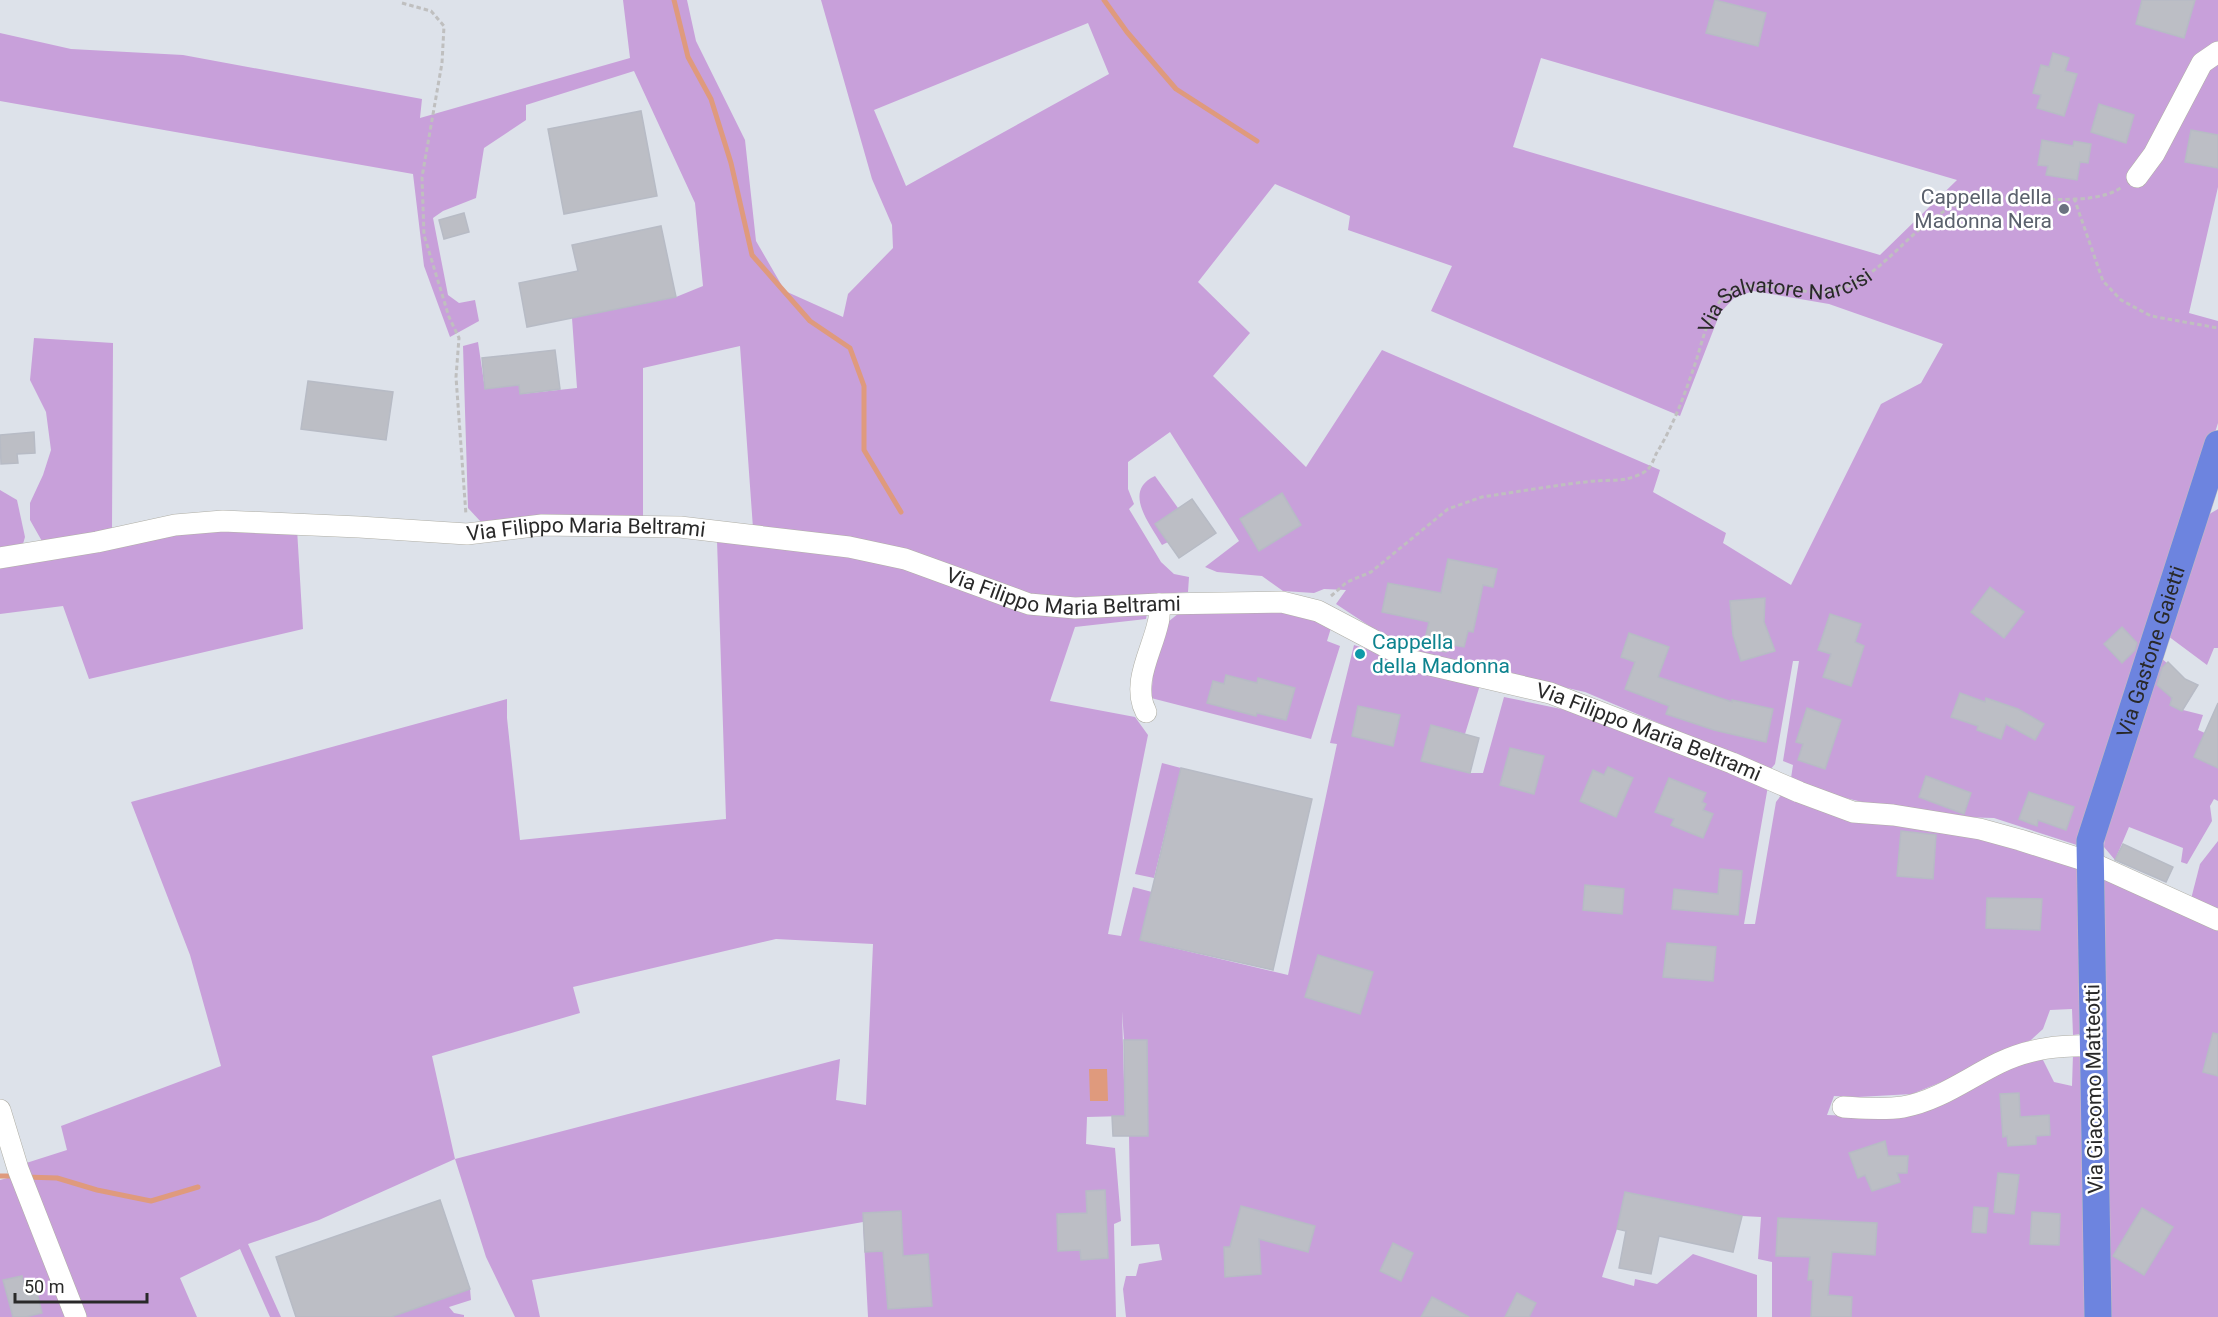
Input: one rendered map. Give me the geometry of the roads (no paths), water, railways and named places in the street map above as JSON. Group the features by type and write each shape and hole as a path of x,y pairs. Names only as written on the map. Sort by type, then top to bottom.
{"main road":[{"name":"Via Gastone Gaietti","path":"2090,862 2090,841 2211,489 2218,444"},
{"name":"Via Giacomo Matteotti","path":"2090,862 2098,1317"}],"street":[{"path":"2137,177 2154,154 2202,63 2218,52"},
{"name":"Via Filippo Maria Beltrami","path":"0,558 97,542 175,525 223,521 471,534 542,525 680,527 849,547 905,559 1029,604 1075,608 1282,602 1318,611 1413,661 1550,693 1732,762 1853,812 1893,815 1980,829 2090,862 2218,920"},
{"path":"1146,712 1142,704 1140,688 1159,621 1159,604"},
{"path":"1843,1107 1903,1107 1934,1098 2001,1062 2035,1049 2067,1045 2094,1046"},
{"path":"0,1110 22,1178 76,1317"}],"waterway":[{"path":"674,0 688,57 711,99 731,163 752,255 810,321 850,348 864,386 864,450 901,512"},
{"path":"1104,0 1127,32 1176,89 1257,141"},
{"path":"0,1176 16,1176"},
{"path":"25,1177 57,1178 97,1190 151,1201 198,1187"}],"place":[{"name":"Cappella della Madonna Nera","path":"2064,209"},
{"name":"Cappella della Madonna","path":"1360,654"}]}
